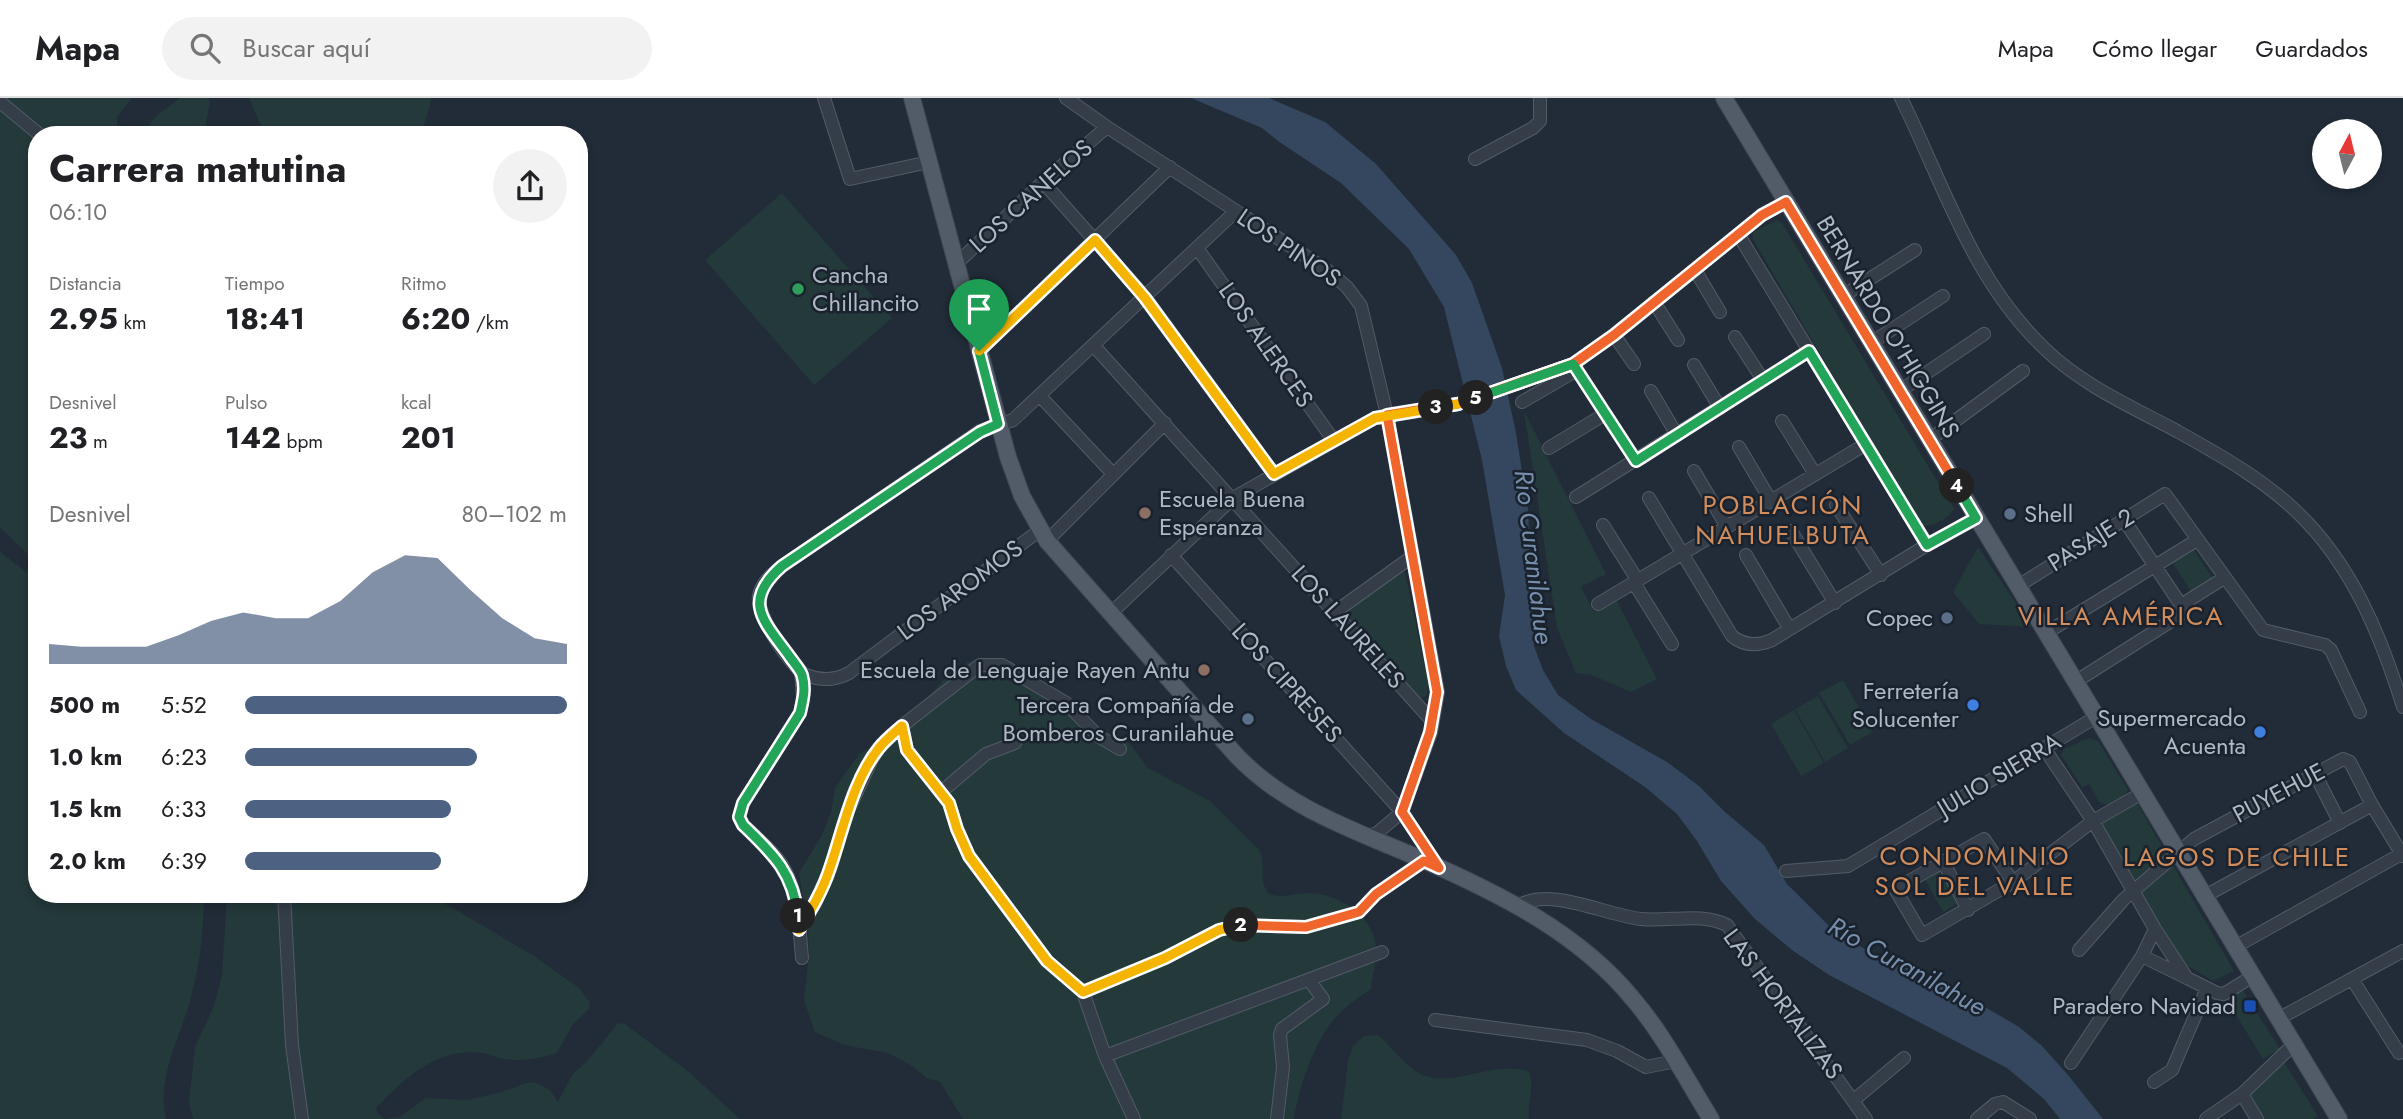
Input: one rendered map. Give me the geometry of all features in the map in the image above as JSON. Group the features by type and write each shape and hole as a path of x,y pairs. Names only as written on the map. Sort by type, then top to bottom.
{"main road":[{"path":"912,98 998,424 1014,476 1044,535 1110,614 1256,775 1299,805 1518,906 1573,942 1614,978 1633,999 1711,1119"},
{"name":"BERNARDO O'HIGGINS","path":"1724,98 2339,1119"}],"street":[{"path":"824,98 850,179 929,162"},
{"name":"LOS PINOS","path":"1066,98 1235,212 1327,270 1348,287 1361,306 1387,415 1437,692 1432,721 1402,812"},
{"path":"1475,159 1533,128 1540,121 1540,98"},
{"path":"1901,98 1963,236 1989,280 2026,330 2052,356 2083,380 2215,452 2266,486 2299,514 2332,553 2360,598 2386,655 2403,707"},
{"path":"0,102 29,126"},
{"name":"LOS CANELOS","path":"956,265 1043,182 1107,127"},
{"path":"979,351 1170,167"},
{"path":"1043,182 1145,298 1274,474"},
{"path":"1522,402 1575,367 1762,215 1786,202"},
{"path":"802,958 796,901 781,864 743,825 739,817 743,803 800,713 803,698 803,673 763,619 759,606 762,587 782,566 980,432 1013,420 1235,212"},
{"path":"1738,234 1927,545"},
{"name":"LOS ALERCES","path":"1197,248 1334,441"},
{"path":"1843,296 1915,250"},
{"path":"1695,270 1720,312"},
{"path":"1871,343 1942,296"},
{"path":"1654,302 1678,340"},
{"path":"1900,391 1984,334"},
{"path":"1614,335 1634,364"},
{"path":"1735,337 1763,380"},
{"name":"LOS LAURELES","path":"1094,346 1432,721"},
{"path":"1576,497 1809,351"},
{"path":"1694,365 1720,408"},
{"path":"1110,614 1233,498 1375,418 1458,404 1575,367"},
{"path":"1575,367 1636,461"},
{"path":"1929,440 2023,371"},
{"path":"1651,391 1677,435"},
{"path":"1040,396 1113,474"},
{"path":"1549,449 1605,414"},
{"path":"1782,421 1815,474"},
{"name":"LOS AROMOS","path":"803,673 836,679 849,673 1044,535 1165,424"},
{"path":"1598,604 1866,444"},
{"path":"1739,447 1770,501"},
{"path":"1694,471 1727,527"},
{"name":"PASAJE 2","path":"2018,586 2165,494 2197,540"},
{"path":"1648,498 1732,636 1741,642 1763,644 1976,518"},
{"path":"1836,505 1881,575"},
{"path":"2075,682 2179,617 2181,605 2124,520"},
{"path":"1603,524 1672,643"},
{"path":"1791,531 1835,603"},
{"path":"2046,633 2197,540 2265,632 2325,645 2332,650 2360,712"},
{"name":"LOS CIPRESES","path":"1171,555 1402,812"},
{"path":"1746,555 1789,628"},
{"path":"1335,612 1413,556"},
{"path":"2181,605 2224,578"},
{"path":"799,930 830,869 848,811 879,748 902,726 980,665 1002,665 1066,703 1098,736 1120,750"},
{"name":"JULIO SIERRA","path":"1786,871 1848,866 2096,717"},
{"path":"902,726 907,750 949,803 969,856 1047,961 1083,992 1104,1056 1134,1119"},
{"path":"941,792 986,754 1015,743"},
{"path":"2044,748 2093,821 2154,929 2187,978"},
{"name":"PUYEHUE","path":"2079,950 2132,891 2194,839 2315,774 2346,759 2372,805"},
{"path":"2315,774 2340,823"},
{"path":"2013,882 1984,839 1895,889 1922,934 1968,910 2034,869 2093,821 2142,793"},
{"path":"2204,897 2372,805 2403,854 2235,947"},
{"path":"1366,837 1377,833 1402,812 1439,868"},
{"path":"1083,992 1165,958 1219,930 1238,925 1306,927 1359,912 1376,894 1424,861"},
{"path":"1943,861 1968,910"},
{"name":"LAS HORTALIZAS","path":"1518,906 1539,900 1565,900 1626,917 1709,919 1727,925 1866,1119"},
{"path":"284,903 292,1045 302,1119"},
{"path":"2071,1063 2142,956 2154,929"},
{"path":"2278,1019 2403,951"},
{"path":"1104,1056 1382,952"},
{"path":"2142,956 2224,994 2253,976"},
{"path":"2351,979 2399,1053"},
{"path":"1277,1119 1283,1067 1280,1035 1282,1029 1323,999 1309,980"},
{"path":"2154,1082 2172,1070 2207,988"},
{"path":"1435,1020 1587,1040 1617,1051 1646,1067 1675,1061"},
{"path":"2206,1119 2242,1094 2294,1044"},
{"path":"1854,1100 1904,1058"},
{"path":"2242,1094 2257,1119"},
{"path":"1977,1119 1995,1104 2003,1102 2030,1119"}],"green space":[{"path":"0,98 132,98 117,117 118,126 28,126 28,554 0,528"},
{"path":"180,98 208,98 210,101 206,126 148,126 156,116"},
{"path":"249,98 432,98 424,126 260,124"},
{"name":"Cancha Chillancito","path":"782,193 892,318 814,385 705,260"},
{"path":"1777,220 1782,223 1954,509 1939,522 1921,526 1753,239 1753,232"},
{"path":"1524,411 1606,574 1581,587 1594,612 1617,601 1657,679 1631,692 1592,675 1576,673 1557,628"},
{"path":"1978,547 2032,627 1979,624 1953,592"},
{"path":"2192,547 2213,579 2192,593 2171,560"},
{"path":"0,552 28,573 28,903 204,903 197,972 164,1087 166,1119 0,1119"},
{"path":"1405,572 1429,687 1426,696 1419,698 1343,612 1395,574"},
{"path":"983,658 1005,662 1075,704 1102,729 1130,744 1148,768 1210,801 1260,851 1264,884 1269,894 1283,896 1307,893 1329,896 1350,907 1367,924 1376,945 1371,989 1340,1013 1321,1038 1299,1094 1294,1119 963,1119 940,1082 927,1078 888,1053 844,1045 815,1032 804,1000 809,955 799,873 822,835 831,812 835,788 860,753 880,743 916,711 945,678 968,662"},
{"path":"1843,680 1873,732 1850,745 1819,693"},
{"path":"1818,696 1848,748 1825,762 1795,709"},
{"path":"1794,710 1824,763 1801,776 1771,724"},
{"path":"2089,738 2098,741 2128,790 2124,796 2107,805 2099,802 2089,784 2082,787 2061,755 2064,749"},
{"path":"2137,803 2234,971 2213,981 2183,963 2098,824"},
{"path":"1943,867 1962,901 1943,912 1924,878"},
{"path":"226,903 444,903 534,956 578,987 590,1002 589,1009 573,1024 557,1053 517,1060 466,1052 437,1060 411,1075 376,1108 378,1114 385,1119 193,1119 189,1102 195,1047 214,1006 222,975"},
{"path":"2242,989 2280,1049 2263,1059 2226,999"},
{"path":"618,1023 625,1024 689,1072 740,1119 385,1119 399,1117 426,1098 467,1100 529,1082 550,1090 558,1102 572,1075 589,1059"},
{"path":"1378,1035 1411,1068 1430,1077 1457,1077 1501,1069 1529,1072 1529,1119 1341,1119 1348,1061 1353,1046 1364,1036"},
{"path":"2284,1062 2318,1116 2313,1119 2261,1119 2247,1098"}],"water":[{"path":"1191,98 1269,98 1325,122 1376,164 1456,255 1472,283 1502,368 1528,510 1534,646 1543,670 1558,695 1591,719 1667,762 1699,786 1764,845 1787,884 1836,933 1876,955 1949,986 2019,1027 2041,1045 2103,1119 2060,1119 2044,1099 2007,1068 1829,975 1792,950 1755,919 1721,881 1677,814 1645,787 1564,733 1516,690 1506,666 1499,636 1505,595 1482,460 1444,307 1409,249 1341,183 1262,128"}],"place":[{"name":"Cancha Chillancito","path":"798,289"},
{"name":"Escuela Buena Esperanza","path":"1145,513"},
{"name":"Shell","path":"2010,514"},
{"name":"Copec","path":"1947,618"},
{"name":"Escuela de Lenguaje Rayen Antu","path":"1204,670"},
{"name":"Ferretería Solucenter","path":"1973,705"},
{"name":"Tercera Compañía de Bomberos Curanilahue","path":"1248,719"},
{"name":"Supermercado Acuenta","path":"2260,732"},
{"name":"Paradero Navidad","path":"2250,1006"}],"district":[{"name":"POBLACIÓN NAHUELBUTA","path":"1783,520"},
{"name":"VILLA AMÉRICA","path":"2121,616"},
{"name":"LAGOS DE CHILE","path":"2237,857"},
{"name":"CONDOMINIO SOL DEL VALLE","path":"1975,871"}],"route":[{"path":"979,351 998,424 980,432 782,566 762,587 759,606 763,619 801,671 803,698 800,713 743,803 739,817 743,825 781,864 796,901 799,930 830,869 860,782 879,748 902,726 907,750 949,803 969,856 1047,961 1083,992 1165,958 1219,930 1238,925 1306,927 1359,912 1376,894 1424,861 1439,868 1402,812 1430,732 1437,692 1387,415 1458,404 1573,364 1614,335 1762,215 1786,202 1976,518 1927,545 1809,351 1636,461 1573,364 1522,383 1458,404 1387,415 1375,418 1274,474 1145,298 1095,240 979,351"}],"water label":[{"name":"Río Curanilahue","path":"1534,557"},
{"name":"Río Curanilahue","path":"1907,966"}]}
